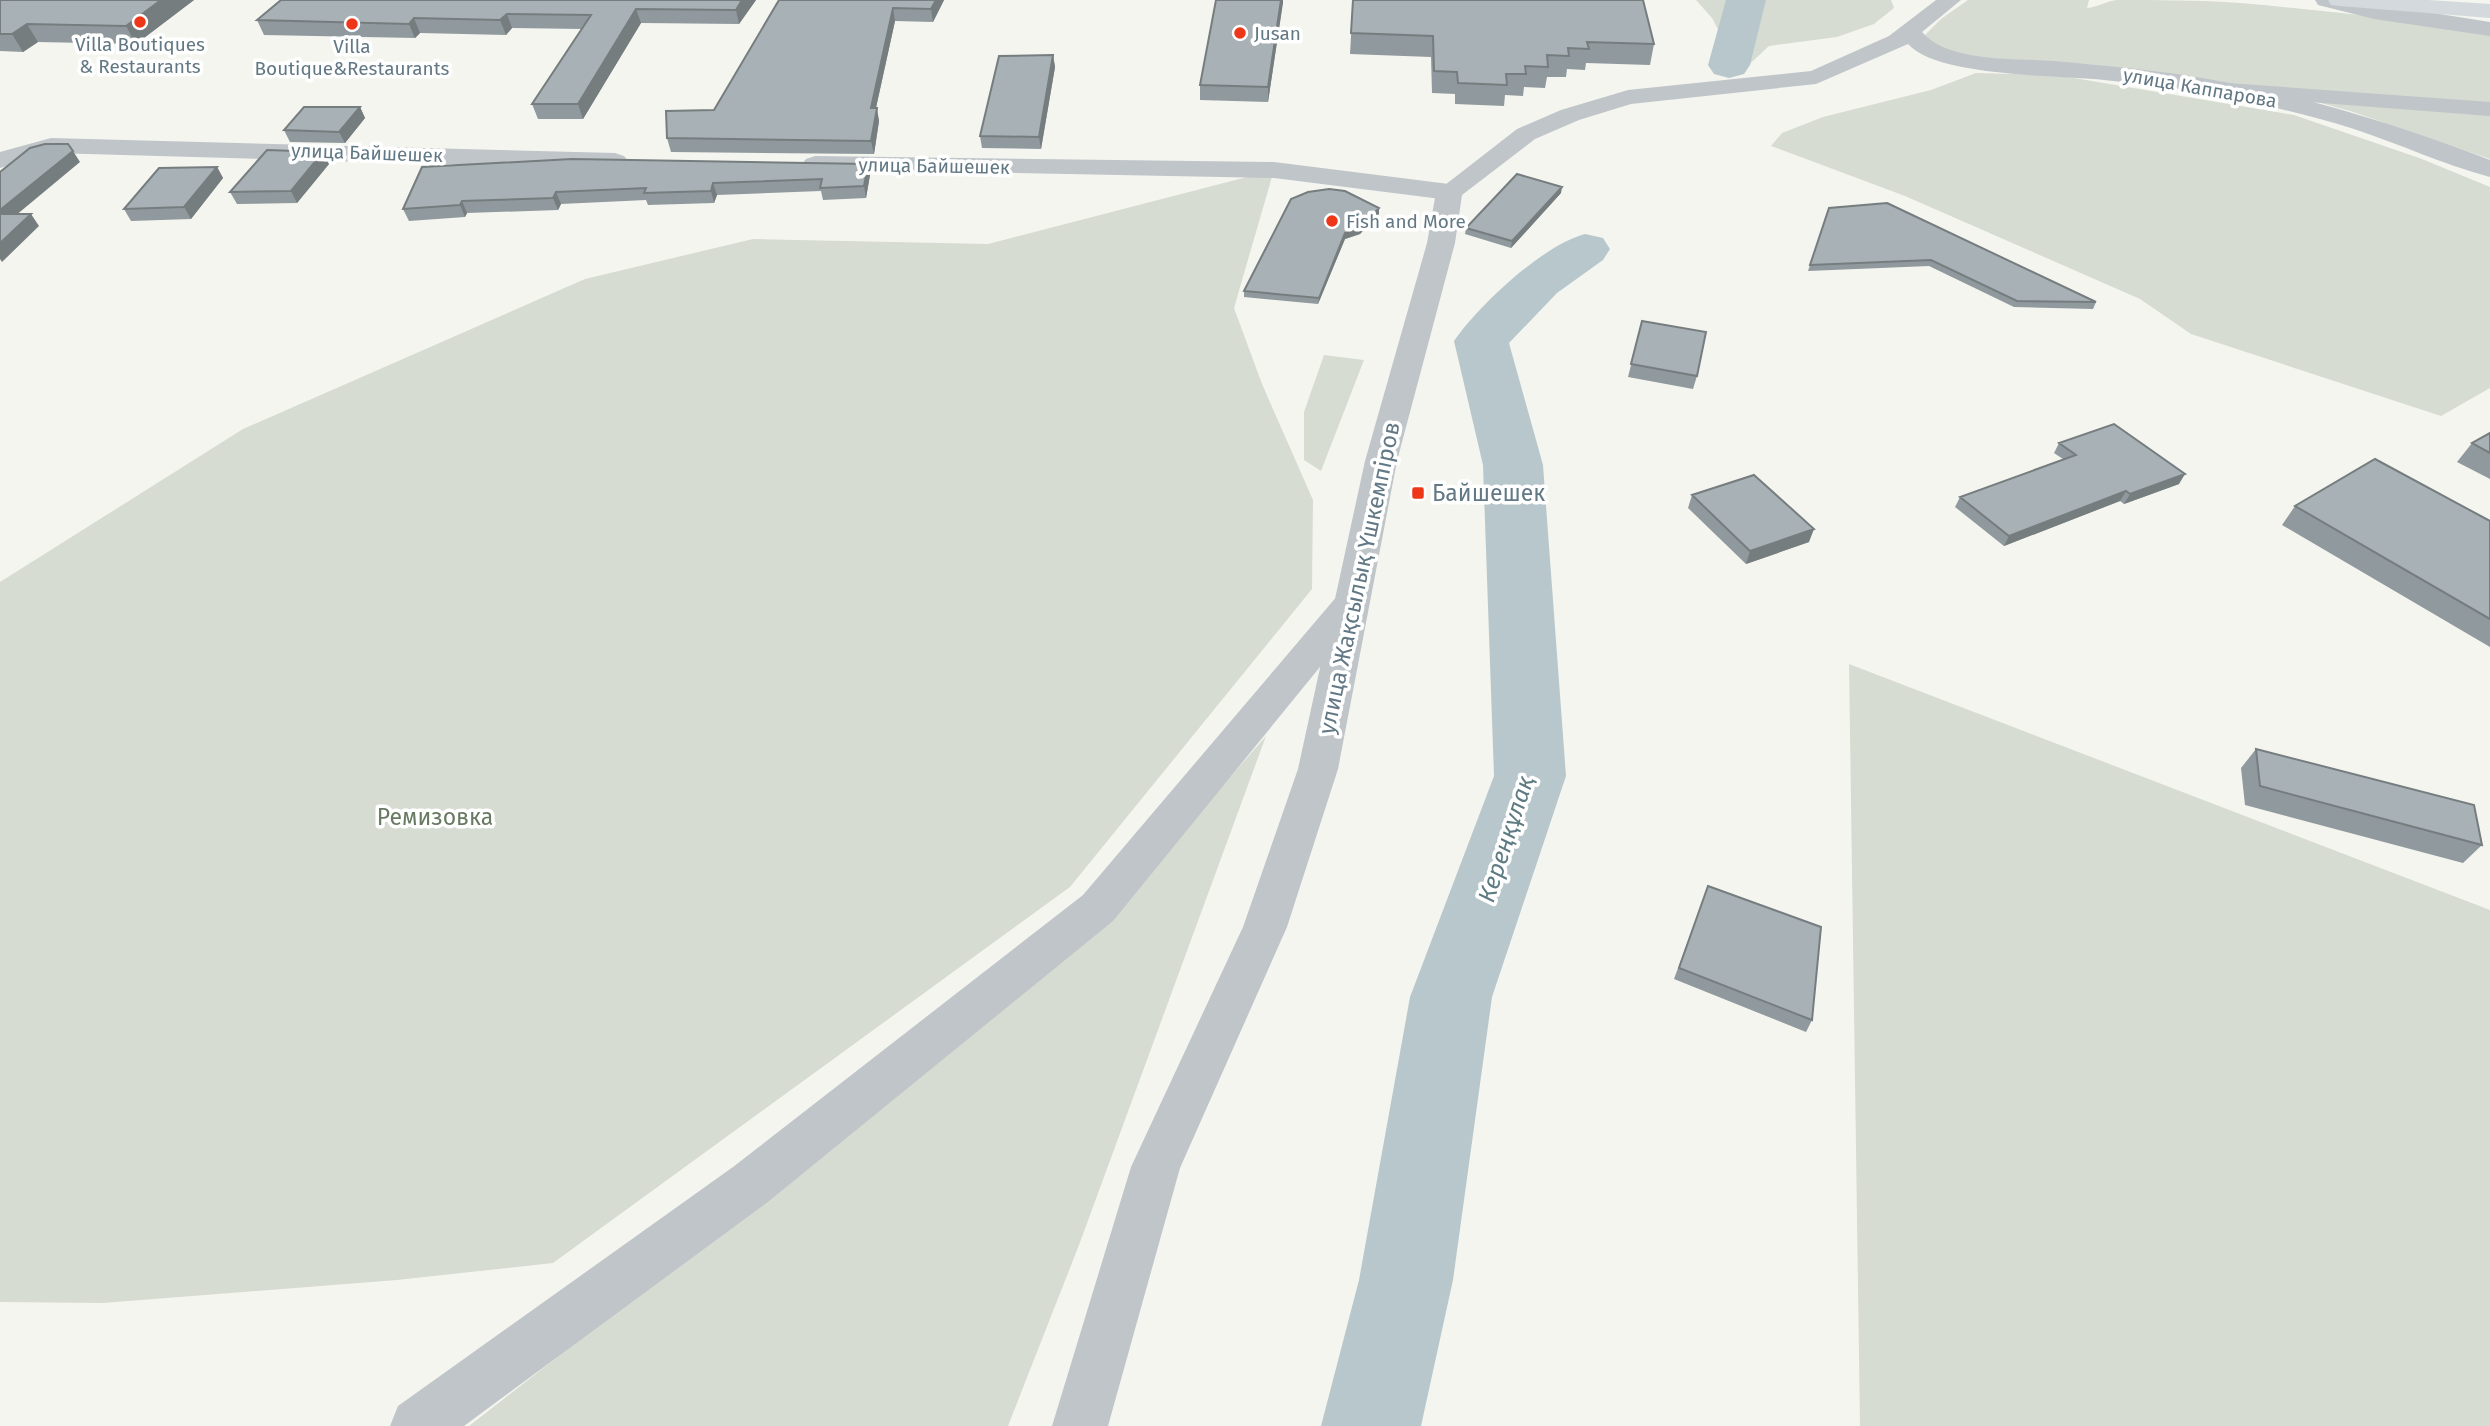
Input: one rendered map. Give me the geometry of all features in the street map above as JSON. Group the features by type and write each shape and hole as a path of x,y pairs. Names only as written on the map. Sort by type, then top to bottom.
{"main road":[{"path":"2339,0 2490,11"}],"street":[{"path":"1902,37 1926,0"},
{"path":"1816,77 1902,37 1950,0"},
{"path":"2326,0 2374,12 2490,29"},
{"name":"улица Каппарова","path":"1902,37 1931,51 1992,63 2117,73 2228,90 2330,114 2490,169"},
{"path":"1449,192 1526,134 1570,115 1628,97 1945,62 1992,63"},
{"path":"2228,90 2490,108"},
{"name":"улица Байшешек","path":"0,160 51,145 64,145 634,162"},
{"name":"улица Байшешек","path":"796,164 1274,170 1449,192"},
{"name":"улица Жақсылық Үшкемпіров","path":"1080,1426 1156,1167 1265,927 1310,795 1318,768 1381,461 1441,243 1449,192"},
{"path":"418,1426 751,1184 1098,908 1351,604"}],"green space":[{"path":"1696,0 1891,0 1894,8 1874,24 1837,37 1769,46 1741,72 1712,18"},
{"path":"1968,0 2089,0 2087,8 2117,0 2225,2 2490,29 2490,109 1952,57 1923,37 1941,19"},
{"path":"1976,73 2056,75 2294,115 2422,159 2490,187 2490,388 2441,416 2191,334 2140,299 1905,196 1771,146 1782,133 1823,117 1931,90"},
{"path":"2295,96 2490,112 2490,159 2350,111"},
{"name":"Ремизовка","path":"1274,170 1234,308 1262,384 1313,500 1312,589 1070,887 553,1263 397,1280 103,1303 0,1302 0,582 243,429 585,279 753,239 988,244"},
{"path":"1324,355 1364,360 1321,471 1304,460 1304,412"},
{"path":"1849,664 2490,910 2490,1426 1860,1426"},
{"path":"1266,736 1079,1245 1008,1426 469,1426 999,1013 1110,915"}],"building":[{"path":"0,0 161,0 126,26 27,24 12,34 0,34"},
{"path":"281,0 742,0 736,10 636,9 578,104 532,104 591,15 507,14 500,20 414,18 409,24 257,20"},
{"path":"779,0 936,0 931,9 893,8 871,108 877,108 871,141 667,138 666,111 714,110"},
{"path":"1216,0 1281,0 1268,87 1200,85"},
{"path":"1353,0 1643,0 1654,44 1587,42 1589,49 1568,48 1569,56 1547,55 1548,67 1525,66 1526,74 1506,74 1507,85 1458,83 1457,72 1434,71 1433,36 1351,33"},
{"path":"1053,55 1039,137 980,136 999,56"},
{"path":"304,107 360,107 339,132 284,130"},
{"path":"45,144 68,144 73,151 0,210 0,172 30,148"},
{"path":"267,150 323,152 291,191 230,192"},
{"path":"572,159 868,164 864,186 820,188 822,179 713,183 711,191 644,193 646,188 556,192 553,198 462,201 460,205 403,209 422,167"},
{"path":"217,167 184,207 124,209 159,168"},
{"path":"1517,174 1562,187 1512,241 1466,228"},
{"path":"1329,189 1345,191 1379,208 1361,228 1345,233 1319,298 1244,291 1291,199 1308,192"},
{"path":"1887,203 2096,302 2017,301 1931,260 1810,265 1829,208"},
{"path":"0,214 31,214 0,243"},
{"path":"1642,321 1706,332 1697,376 1631,364"},
{"path":"2114,424 2185,474 2130,494 2126,491 2009,536 1960,497 2076,455 2059,443"},
{"path":"2490,433 2490,453 2472,443"},
{"path":"2375,459 2490,521 2490,619 2295,506"},
{"path":"1754,475 1814,529 1750,551 1692,495"},
{"path":"2256,749 2474,805 2482,845 2260,786"},
{"path":"1708,886 1821,927 1812,1020 1679,968"}],"waterway":[{"name":"Кереңқұлақ","path":"1729,65 1746,0"},
{"name":"Кереңқұлақ","path":"1371,1426 1406,1280 1451,997 1530,776 1513,465 1481,341 1539,282 1585,249"}],"place":[{"name":"Villa Boutiques & Restaurants","path":"140,22"},
{"name":"Villa Boutique&Restaurants","path":"352,24"},
{"name":"Jusan","path":"1240,33"},
{"name":"Fish and More","path":"1332,221"},
{"name":"Байшешек","path":"1418,493"}]}
